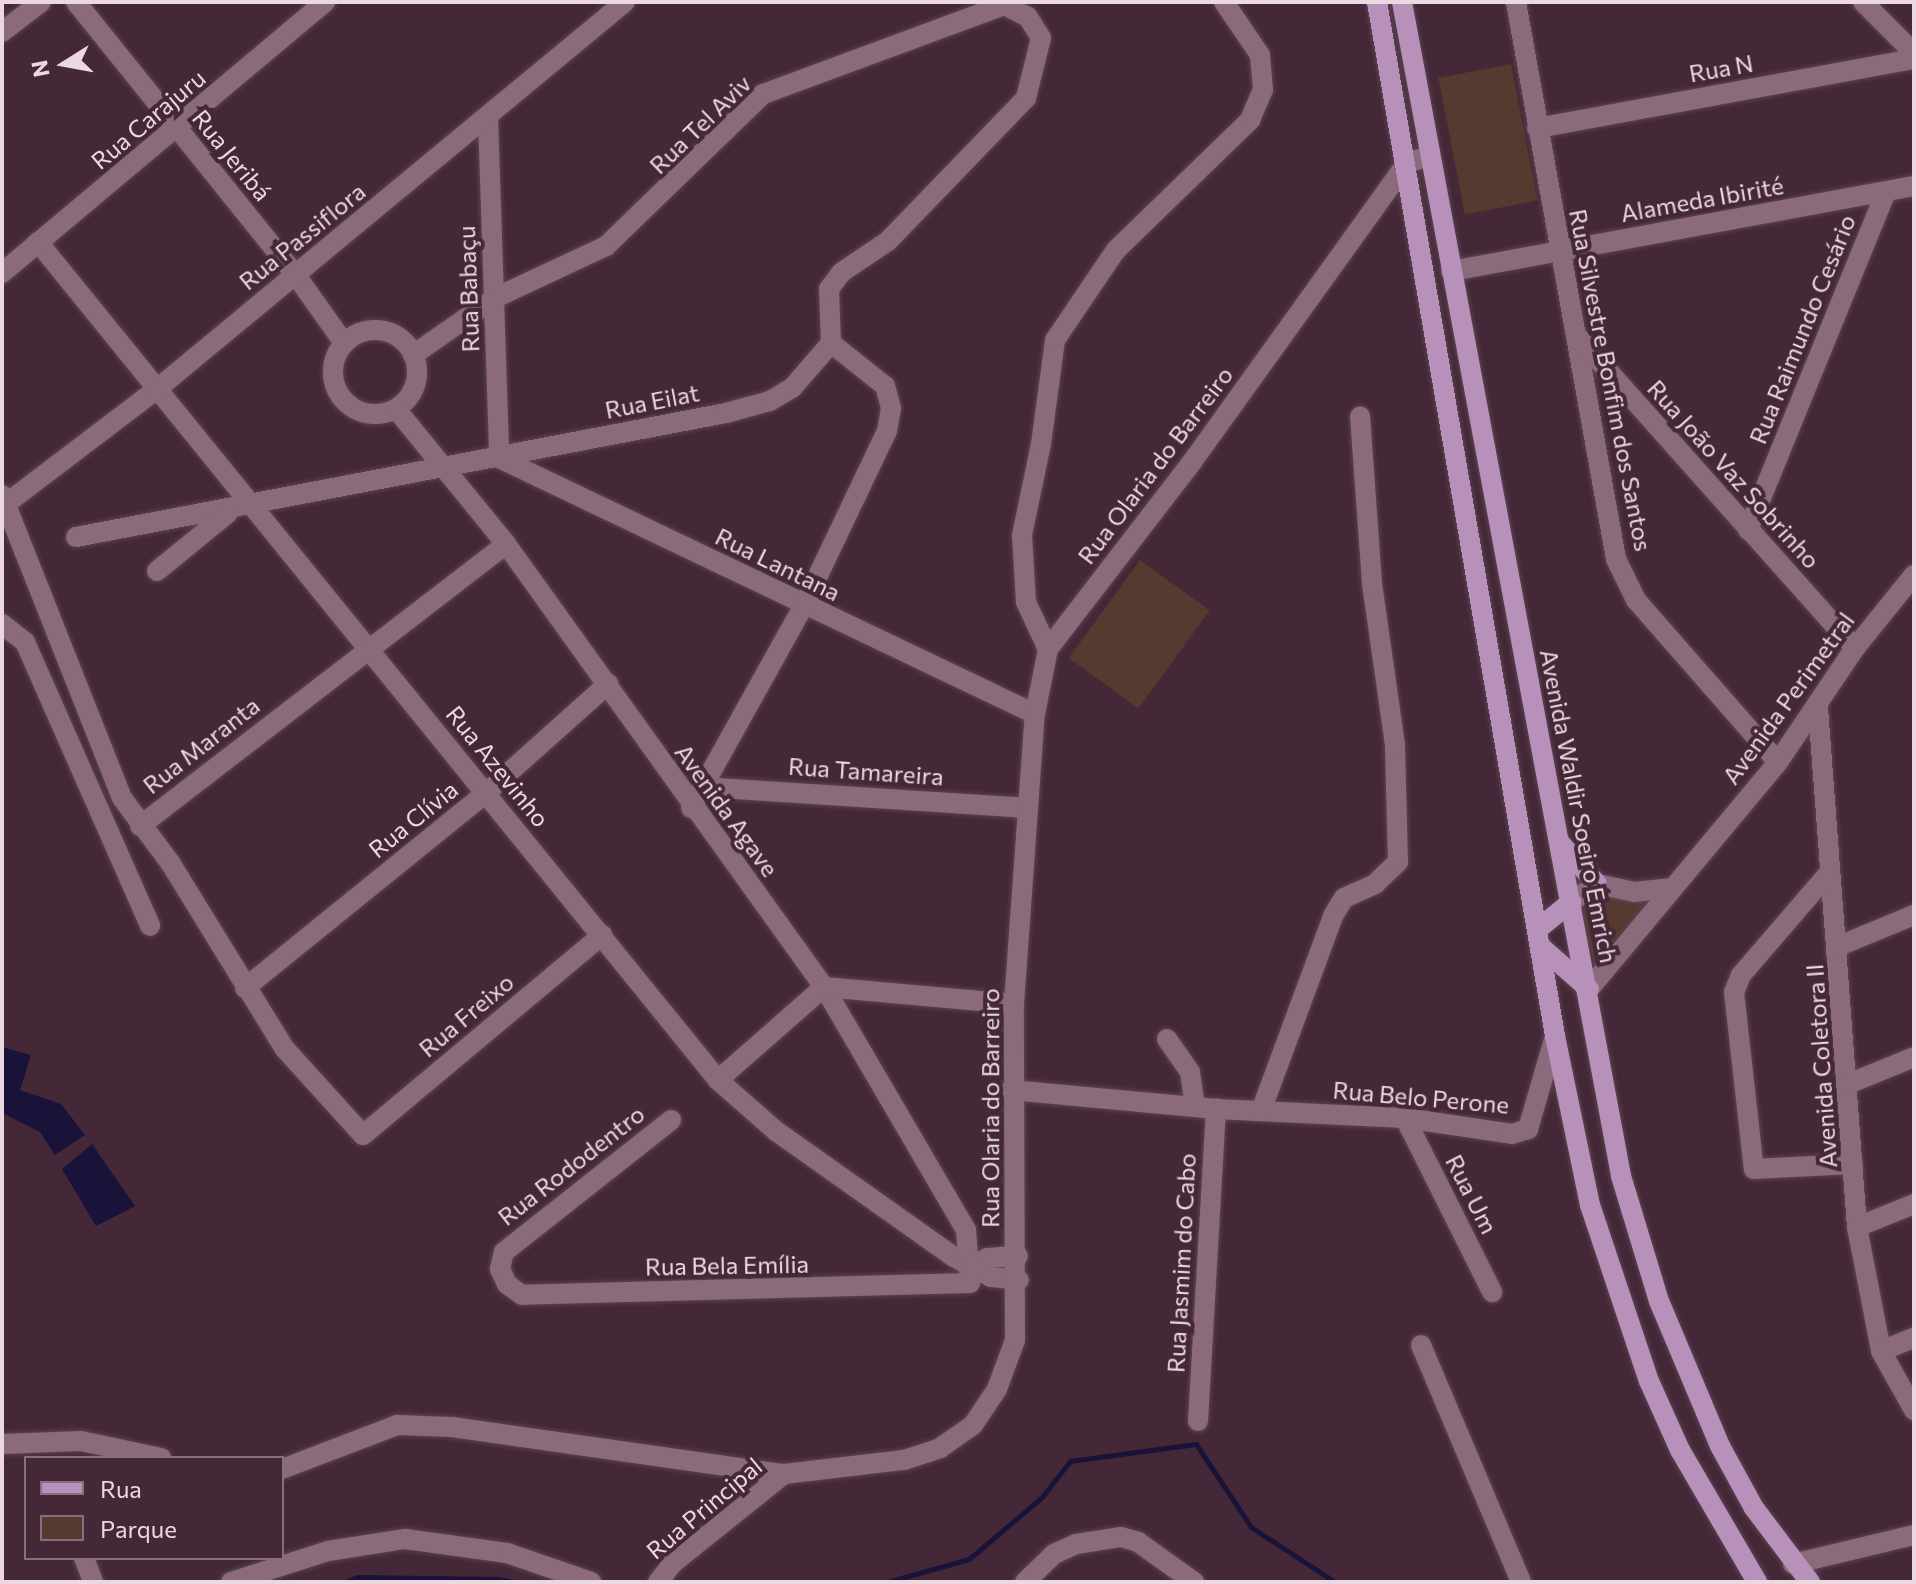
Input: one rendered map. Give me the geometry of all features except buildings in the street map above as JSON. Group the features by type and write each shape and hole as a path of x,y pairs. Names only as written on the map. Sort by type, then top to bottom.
{"main road":[{"path":"1377,2 1555,1036 1590,1205 1649,1381 1680,1450 1757,1582"},
{"name":"Avenida Waldir Soeiro Emrich","path":"1402,2 1558,841 1589,989 1621,1176 1659,1301 1720,1446 1793,1564 1810,1582"},
{"path":"1558,841 1597,884"},
{"path":"1539,937 1571,902"},
{"path":"1539,937 1589,989"}],"street":[{"path":"2,32 41,2"},
{"name":"Rua Jeribá","path":"76,2 295,274 344,343"},
{"name":"Rua Carajuru","path":"2,273 178,129 325,2"},
{"name":"Rua Passiflora","path":"4,499 157,389 625,2"},
{"path":"1048,649 1026,602 1022,535 1055,340 1116,250 1250,120 1263,90 1260,55 1224,2"},
{"name":"Rua Silvestre Bonfim dos Santos","path":"1516,2 1616,559 1636,600 1778,762"},
{"path":"1863,2 1914,56"},
{"name":"Rua Tel Aviv","path":"413,355 495,298 618,237 763,94 1004,5 1028,17 1041,38 1026,98 888,241 842,272 829,289 831,343"},
{"name":"Rua N","path":"1537,128 1914,56"},
{"name":"Rua Babaçu","path":"488,118 499,458"},
{"path":"1407,163 1429,156"},
{"name":"Rua Olaria do Barreiro","path":"284,1468 397,1425 452,1427 784,1474 904,1460 940,1448 973,1425 997,1389 1015,1340 1019,1280 1011,1090 1014,1004 1035,714 1048,649 1192,462 1407,163"},
{"name":"Alameda Ibirité","path":"1451,271 1914,186"},
{"name":"Rua Raimundo Cesário","path":"1748,530 1886,192"},
{"name":"Rua Azevinho","path":"38,242 157,389 240,508 369,648 718,1080 776,1131 971,1267 991,1277 1019,1280"},
{"path":"382,331 406,344 413,355 416,379 396,409 358,411 339,393 333,367 344,343 355,335 382,331"},
{"name":"Rua João Vaz Sobrinho","path":"1576,335 1855,648"},
{"path":"691,808 804,605 887,431 891,408 885,386 831,343"},
{"name":"Rua Eilat","path":"76,537 499,458 770,401 793,387 831,343"},
{"name":"Avenida Agave","path":"396,409 448,467 506,544 608,684 691,808 824,987 966,1230 971,1267"},
{"path":"1261,1111 1333,916 1344,898 1375,884 1398,862 1400,823 1395,745 1372,583 1360,416"},
{"name":"Rua Lantana","path":"499,458 1035,714"},
{"path":"4,499 107,763 140,826"},
{"path":"157,571 240,508"},
{"name":"Rua Maranta","path":"363,1135 285,1049 245,988 194,898 140,826 506,544"},
{"name":"Avenida Perimetral","path":"1589,989 1778,762 1818,708 1855,648 1914,575"},
{"path":"2,624 25,642 150,926"},
{"name":"Rua Clívia","path":"245,988 486,793 608,684"},
{"name":"Avenida Coletora II","path":"1818,708 1828,874 1839,946 1857,1227 1881,1351 1914,1410"},
{"name":"Rua Tamareira","path":"703,787 1026,808"},
{"path":"1828,874 1741,975 1734,992 1754,1169 1853,1164"},
{"path":"1571,902 1597,884 1634,892 1673,888"},
{"path":"1839,946 1914,915"},
{"name":"Rua Freixo","path":"363,1135 602,935"},
{"path":"718,1080 824,987 1014,1004"},
{"name":"Rua Belo Perone","path":"1011,1090 1216,1109 1405,1118 1512,1134 1528,1129 1555,1036"},
{"path":"1167,1039 1190,1072 1195,1107"},
{"path":"1848,1084 1914,1057"},
{"name":"Rua Jasmim do Cabo","path":"1198,1421 1216,1109"},
{"name":"Rua Um","path":"1405,1118 1492,1292"},
{"name":"Rua Rododentro","path":"504,1252 671,1120"},
{"path":"1857,1227 1914,1204"},
{"name":"Rua Bela Emília","path":"504,1252 500,1269 507,1284 522,1295 955,1286 970,1283 971,1267"},
{"path":"971,1267 987,1258 1018,1256"},
{"path":"1881,1351 1914,1338"},
{"path":"1421,1345 1521,1582"},
{"path":"2,1444 41,1451 81,1441 152,1456"},
{"name":"Rua Principal","path":"658,1582 673,1563 784,1474"},
{"path":"1793,1564 1914,1535"},
{"path":"1025,1582 1054,1554 1100,1537 1138,1542 1194,1582"},
{"path":"231,1582 328,1551 405,1539 507,1553 591,1582"},
{"path":"85,1560 93,1582"}],"green space":[{"path":"1511,64 1538,200 1465,215 1438,78"},
{"path":"1140,560 1210,611 1138,708 1069,658"},
{"path":"1596,893 1653,899 1594,965 1578,905"}],"shaded area":[{"path":"2,1047 31,1055 20,1090 61,1104 85,1135 55,1155 40,1132 2,1113"},
{"path":"92,1144 135,1206 96,1226 62,1169"},
{"path":"357,1575 500,1577 523,1582 341,1582"}],"waterway":[{"path":"887,1582 969,1559 1042,1497 1070,1461 1196,1444 1251,1527 1335,1582"}]}
